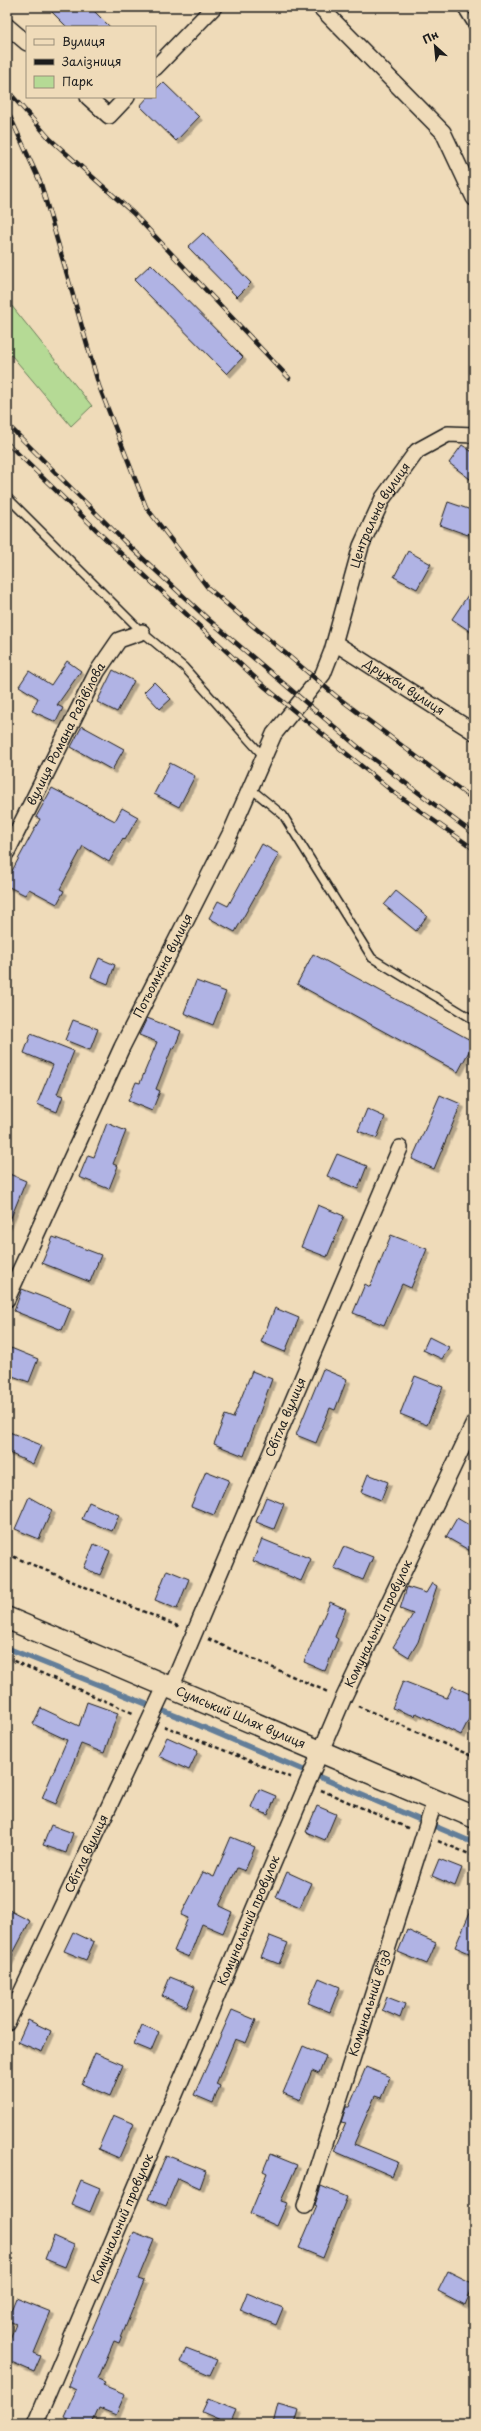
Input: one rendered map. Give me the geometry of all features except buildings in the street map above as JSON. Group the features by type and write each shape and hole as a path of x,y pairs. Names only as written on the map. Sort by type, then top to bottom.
{"main road":[{"name":"Сумський Шлях вулиця","path":"7,1618 474,1817"}],"street":[{"path":"156,67 214,7"},
{"path":"320,7 443,132 474,198"},
{"path":"7,26 26,42"},
{"path":"89,98 109,116 126,98"},
{"name":"Центральна вулиця","path":"335,643 362,546 383,498 417,451 448,434 474,435"},
{"name":"вулиця Романа Радівілова","path":"7,852 97,672 119,640 142,632"},
{"name":"Дружби вулиця","path":"335,643 474,732"},
{"name":"Потьомкіна вулиця","path":"7,1299 122,1048 231,832 265,758 274,734 323,674 335,643"},
{"name":"Світла вулиця","path":"7,2023 150,1720 169,1686 195,1633 400,1148"},
{"name":"Комунальний провулок","path":"35,2424 343,1699 474,1423"},
{"name":"Комунальний в’їзд","path":"305,2206 435,1800"}],"lane":[{"path":"461,7 474,28"},
{"path":"7,497 142,632 184,667 265,758"},
{"path":"250,788 283,815 372,958 474,1020"}],"path":[{"path":"7,1554 195,1633 474,1756"},
{"path":"7,1658 150,1720 307,1784 474,1856"}],"green space":[{"path":"7,300 92,406 71,426 7,350"}],"waterway":[{"path":"7,1648 191,1722 474,1843"}],"railway":[{"path":"7,90 50,139 133,213 289,378"},
{"path":"7,110 41,184 99,386 146,507 208,588 336,696 474,800"},
{"path":"7,424 124,541 209,620 364,752 474,834"},
{"path":"7,443 116,549 265,687 392,791 474,849"}]}
